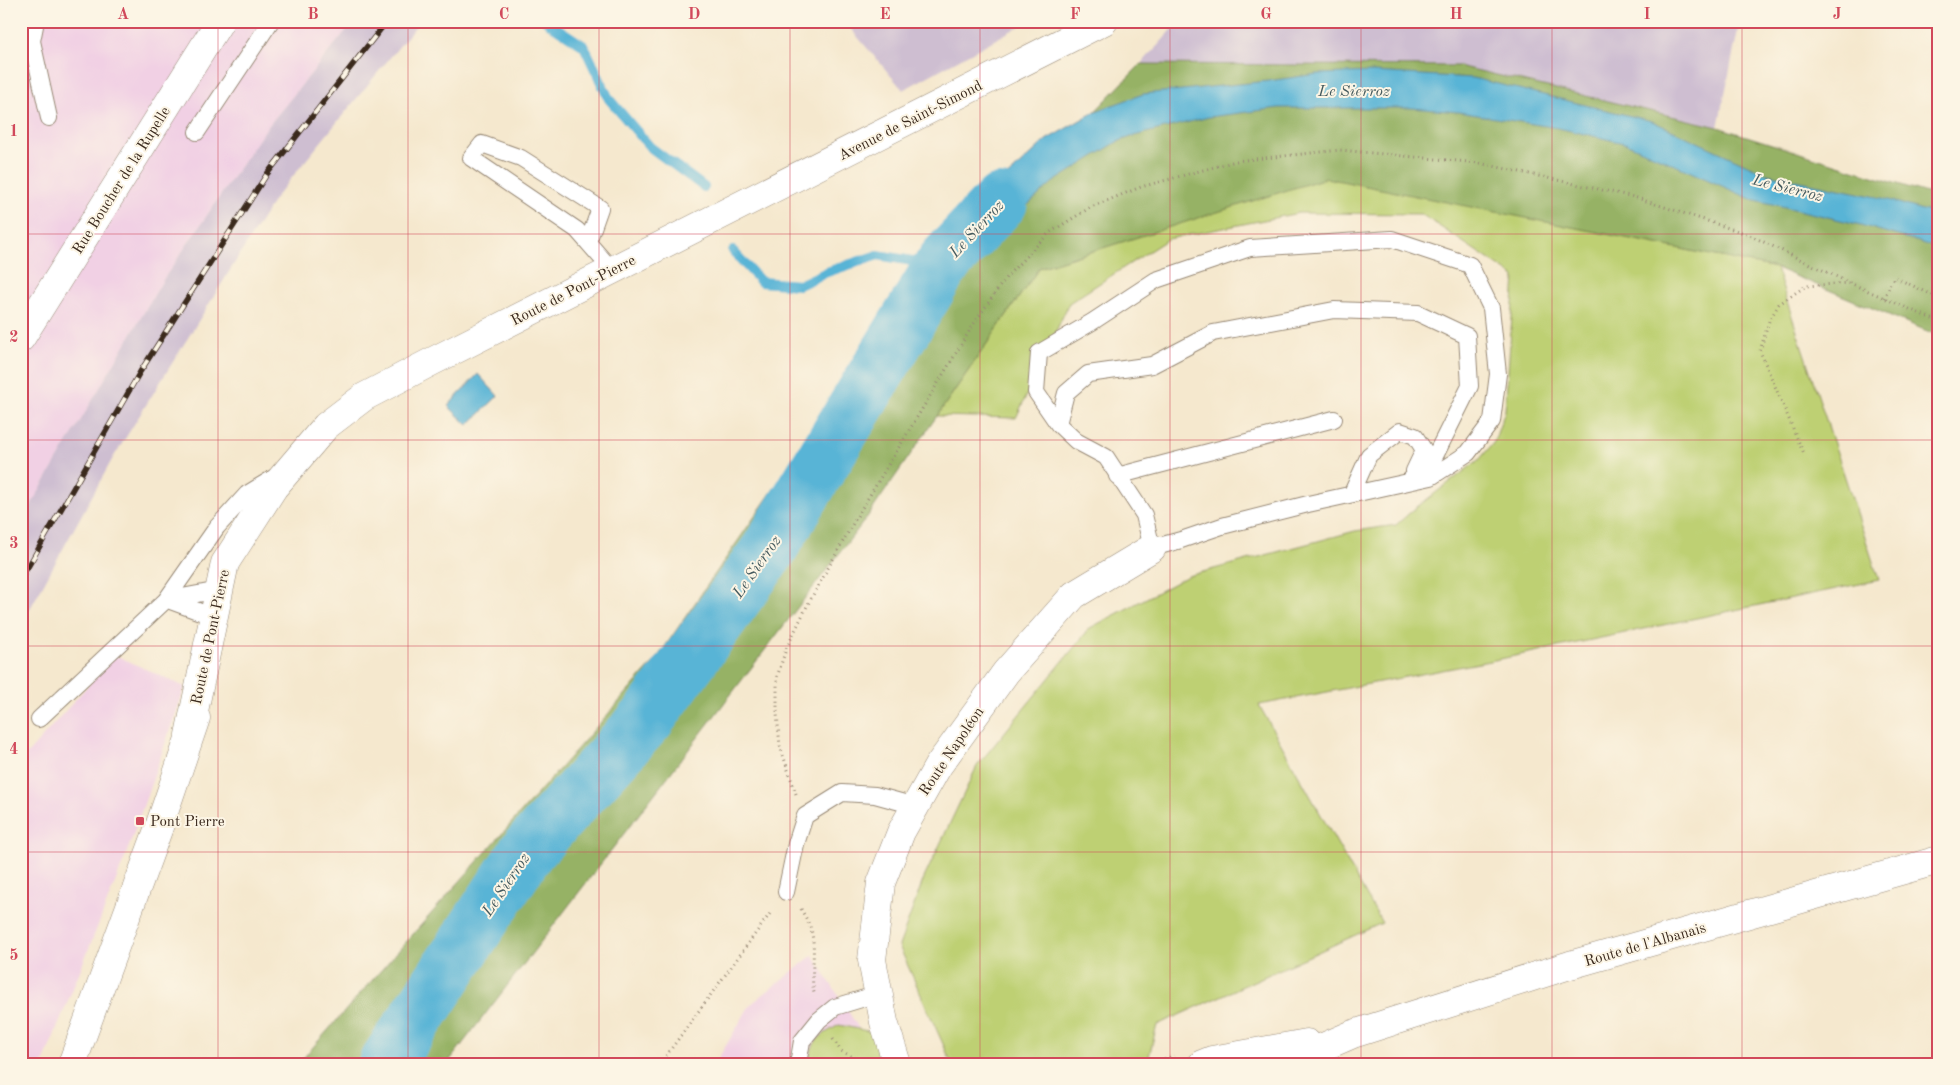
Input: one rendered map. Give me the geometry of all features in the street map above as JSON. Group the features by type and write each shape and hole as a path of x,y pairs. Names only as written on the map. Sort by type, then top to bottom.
{"main road":[{"name":"Rue Boucher de la Rupelle","path":"22,336 220,21"},
{"name":"Avenue de Saint-Simond","path":"715,218 1104,21"},
{"name":"Route de Pont-Pierre","path":"190,735 225,563 274,487 326,426 364,397 715,218"},
{"name":"Route de Pont-Pierre","path":"72,1064 158,830 209,683 225,611 239,565 287,491 337,434 431,362"},
{"name":"Route Napoléon","path":"897,1064 884,1022 872,960 881,883 901,832 938,766 1006,672 1074,595 1152,548"},
{"name":"Route de l'Albanais","path":"1284,1064 1353,1034 1570,965 1939,860"},
{"name":"Route Napoléon","path":"884,1022 918,1064"},
{"name":"Route de l'Albanais","path":"1202,1064 1212,1060 1353,1034"}],"lane":[{"path":"36,21 32,41 49,118"},
{"path":"197,132 271,21"},
{"path":"588,242 600,208 521,158 482,144 471,158 577,230 612,270"},
{"path":"1392,239 1470,265 1491,308 1498,374 1492,421 1468,454 1431,476 1352,493 1222,526 1152,548 1144,515 1106,458 1076,441 1058,424 1036,392 1039,353 1092,322 1156,280 1250,248 1392,239"},
{"path":"1058,424 1066,393 1088,374 1152,365 1212,334 1334,310 1418,314 1467,336 1470,386 1435,456 1410,480"},
{"path":"1117,476 1334,419"},
{"path":"1352,493 1369,455 1400,431 1415,436 1424,450 1410,480"},
{"path":"39,719 166,600 217,527 247,494 289,470"},
{"path":"166,600 219,590"},
{"path":"166,600 214,617"},
{"path":"786,892 796,844 805,816 842,793 875,795 915,806"},
{"path":"798,1064 802,1041 819,1020 835,1007 878,994"}],"path":[{"path":"1884,298 1894,277 1939,298"},
{"path":"1803,452 1760,352 1769,321 1779,304 1806,286 1850,283 1939,322"},
{"path":"660,1064 786,892 801,909 812,932 812,984 819,1020 841,1051 866,1064"}],"shaded area":[{"path":"21,21 354,21 265,130 163,280 21,522"},
{"path":"354,21 420,21 275,198 113,458 21,625 21,522 163,280 265,130"},
{"path":"844,21 1029,21 903,90"},
{"path":"1180,21 1740,21 1718,127 1458,66 1141,64"},
{"path":"115,655 185,687 126,855 44,1061 42,1064 21,1064 21,761"},
{"path":"813,955 881,1064 715,1064 750,1005"}],"green space":[{"path":"1141,64 1458,66 1718,127 1939,197 1939,336 1776,268 1326,178 1039,268 868,516 447,1064 298,1064 655,661 887,325"},
{"path":"1326,177 1776,268 1879,580 1505,658 1259,705 1382,923 1157,1025 1147,1064 952,1064 899,946 924,878 977,766 1090,628 1188,576 1355,531 1396,525 1480,459 1494,442 1505,411 1515,277 1421,214 1299,213 1168,239 1069,303 1016,418 937,416 1039,268"},
{"path":"839,1025 872,1032 886,1064 807,1064 817,1040"}],"water":[{"path":"1374,72 1473,78 1652,121 1767,174 1882,198 1939,215 1939,248 1857,224 1751,199 1628,144 1558,128 1458,112 1412,108 1279,108 1209,117 1117,142 1052,183 966,264 929,255 983,199 1046,140 1096,111 1143,94 1317,74"},
{"path":"478,374 498,396 468,425 448,406"}],"waterway":[{"path":"546,21 584,46 609,99 650,147 704,187"},
{"name":"Le Sierroz","path":"386,1064 527,851 647,719 768,551 939,270 1000,202"},
{"path":"733,251 761,282 799,285 827,272 878,255 918,262 939,270"}],"railway":[{"path":"21,579 140,372 267,174 387,21"}],"place":[{"name":"Pont Pierre","path":"140,821"}]}
